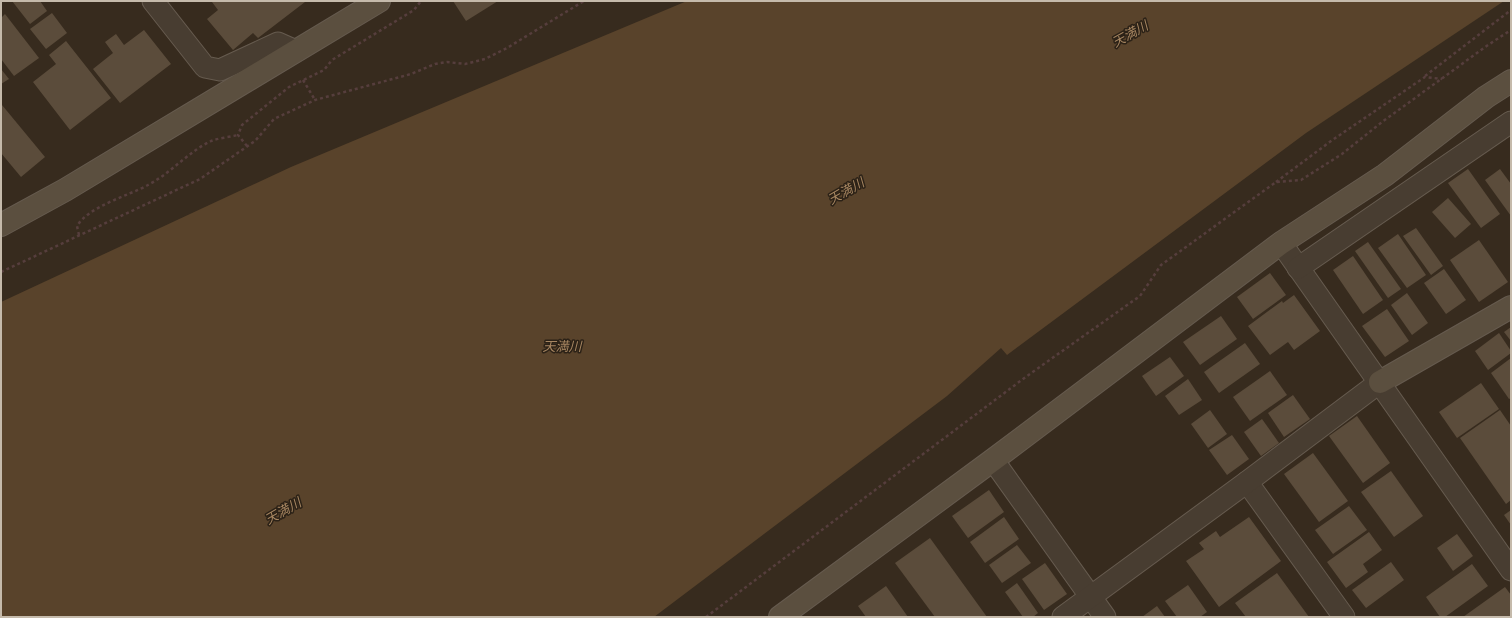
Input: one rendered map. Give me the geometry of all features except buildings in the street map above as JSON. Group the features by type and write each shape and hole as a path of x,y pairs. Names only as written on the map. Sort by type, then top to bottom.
{"street":[{"path":"153,1 205,67 220,70 278,43 296,51"},
{"path":"1,225 65,190 379,1"},
{"path":"780,617 993,460 1281,243 1385,175 1486,97 1511,81"},
{"path":"1298,268 1511,122"},
{"path":"1281,243 1511,570"},
{"path":"1063,617 1380,382 1511,307"},
{"path":"993,460 1105,617"},
{"path":"1247,482 1344,617"}],"path":[{"path":"238,135 242,125 289,87 324,70 332,60 414,10 421,1"},
{"path":"1,272 200,179 255,141 274,119 315,100 411,74 435,64 447,62 465,64 485,59 507,48 584,1"},
{"path":"706,617 1027,376 1140,296 1161,265 1331,141 1425,76 1511,10"},
{"path":"1276,182 1301,180 1342,154 1442,79 1511,30"},
{"path":"1425,76 1442,79"},
{"path":"303,80 315,100"},
{"path":"238,135 247,146"},
{"path":"79,235 77,226 80,221 101,207 148,185 188,155 213,141 238,135"}],"water":[{"name":"天満川","path":"687,1 1504,1 1306,133 1007,355 1001,348 947,396 654,617 1,617 1,302 291,167"}]}
